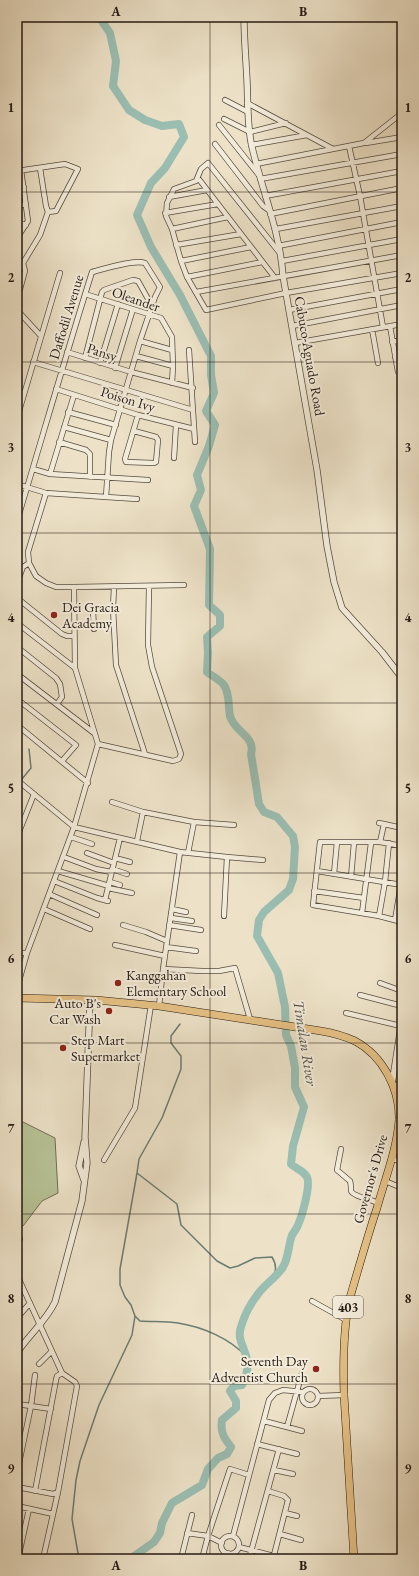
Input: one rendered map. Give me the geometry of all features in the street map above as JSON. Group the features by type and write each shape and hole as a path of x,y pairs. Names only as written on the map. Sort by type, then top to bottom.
{"main road":[{"name":"Governor's Drive","path":"17,998 90,1000 152,1005 290,1025 332,1033 356,1042 369,1051 378,1061 393,1085 399,1113 399,1144 391,1159 378,1202 349,1301 346,1320 343,1369 354,1559"},
{"path":"393,1085 402,1085"}],"street":[{"name":"Cabuco-Aguado Road","path":"244,17 247,103 251,145 259,177 276,229 286,294 318,470 327,546 334,582 342,608 382,652 402,678"},
{"path":"225,100 248,112"},
{"path":"247,103 333,149"},
{"path":"364,143 402,113"},
{"path":"224,119 250,132 286,123"},
{"path":"220,125 259,177 402,154"},
{"path":"251,145 307,135"},
{"path":"256,164 402,137"},
{"path":"215,144 270,213 402,188"},
{"path":"349,146 360,196 382,327"},
{"path":"279,252 208,163 202,166 198,178 194,183 176,187 169,197 166,208 167,221 172,229 176,246 187,277 206,310 374,277 402,273"},
{"path":"17,238 28,220 24,187 19,170 65,164 78,169 56,211 48,212"},
{"path":"17,300 25,271 23,263 40,235 48,212 40,168"},
{"path":"265,196 402,171"},
{"path":"198,178 275,278"},
{"path":"17,188 24,187"},
{"path":"169,197 207,190"},
{"path":"17,206 26,204"},
{"path":"166,213 218,204"},
{"path":"276,229 402,206"},
{"path":"172,229 228,217"},
{"path":"17,222 26,225"},
{"path":"278,246 402,222"},
{"path":"176,246 241,234"},
{"path":"282,261 402,239"},
{"path":"181,261 251,247"},
{"path":"196,292 402,255"},
{"name":"Daffodil Avenue","path":"17,521 92,272 141,262 148,266 160,287 152,306"},
{"path":"187,277 262,262"},
{"path":"17,418 60,273"},
{"path":"85,358 102,292 133,280 138,282 152,306 140,341 111,440 106,497"},
{"path":"289,310 402,289"},
{"name":"Oleander","path":"85,294 161,318 172,337 172,383"},
{"path":"100,363 118,304"},
{"path":"292,326 402,305"},
{"path":"115,368 133,309"},
{"path":"17,310 41,336"},
{"path":"296,343 402,324"},
{"path":"390,326 398,372 402,372"},
{"path":"372,329 378,364"},
{"path":"392,342 402,340"},
{"path":"140,341 172,350"},
{"path":"190,350 195,442"},
{"name":"Pansy","path":"67,352 115,368 193,388"},
{"path":"136,356 173,366"},
{"path":"395,357 402,356"},
{"path":"33,362 193,410"},
{"name":"Poison Ivy","path":"56,389 121,408 138,415 194,428"},
{"path":"17,390 24,395"},
{"path":"50,474 74,395"},
{"path":"68,412 116,425"},
{"path":"134,431 156,437 158,440 156,462 126,462 125,459 138,415"},
{"path":"174,458 176,425"},
{"path":"64,427 111,440"},
{"path":"59,442 86,450 90,454 90,477"},
{"path":"33,469 50,474 148,480"},
{"path":"17,484 46,493 137,499"},
{"path":"46,493 28,552 29,562 36,576 46,583 56,587 184,585"},
{"path":"17,583 18,576 23,567 29,562"},
{"path":"98,744 174,761 179,759 181,754 152,667 148,645 149,586"},
{"path":"17,988 19,974 71,837 88,783 98,744 75,668 74,587"},
{"path":"114,587 113,608 116,665 145,754"},
{"path":"17,598 62,634 74,636"},
{"path":"94,629 94,611 96,609 113,608"},
{"path":"17,623 75,668"},
{"path":"17,647 56,678 60,684 62,697 57,704"},
{"path":"17,674 94,733"},
{"path":"17,698 76,745 62,761"},
{"path":"17,725 88,783"},
{"path":"17,754 19,759 17,762"},
{"path":"17,780 74,827 180,852 227,858 263,860"},
{"path":"17,835 34,794"},
{"path":"112,802 143,812 194,822 234,825"},
{"path":"137,841 143,812"},
{"path":"188,853 194,822"},
{"path":"380,842 381,824 402,828"},
{"path":"71,837 92,844"},
{"path":"54,881 97,898 107,900 111,871 120,838"},
{"path":"402,846 380,842 320,842 313,905 379,916 402,922"},
{"path":"334,874 337,842"},
{"path":"351,877 354,842"},
{"path":"362,913 371,843"},
{"path":"379,916 385,882 389,843"},
{"path":"159,1006 180,852"},
{"path":"87,853 114,860 130,862"},
{"path":"64,857 111,871 127,874"},
{"path":"224,916 227,858"},
{"path":"58,871 132,893"},
{"path":"317,871 402,885"},
{"path":"395,920 402,878"},
{"path":"109,885 120,885"},
{"path":"314,891 364,898"},
{"path":"50,894 97,914"},
{"path":"44,908 90,929"},
{"path":"172,909 186,912"},
{"path":"170,918 192,921"},
{"path":"169,925 201,930"},
{"path":"123,926 146,932 167,941"},
{"path":"115,945 165,956"},
{"path":"166,947 196,951"},
{"path":"17,953 27,953"},
{"path":"163,969 219,971 235,968 250,1020"},
{"path":"380,983 402,991"},
{"path":"360,995 402,1006"},
{"path":"17,1354 50,1312 55,1302 82,1201 84,1180 79,1166 85,1137 90,1000"},
{"path":"104,1160 135,1108 152,1005"},
{"path":"346,1013 401,1023 399,1057 393,1085"},
{"path":"341,1149 337,1170 350,1181 354,1195 378,1202"},
{"path":"391,1159 402,1161"},
{"path":"385,1181 402,1188"},
{"path":"17,1275 40,1324 51,1352 62,1373 75,1382 76,1386 58,1492 43,1559"},
{"path":"312,1301 346,1320"},
{"path":"17,1318 30,1303"},
{"path":"39,1364 51,1352"},
{"path":"287,1427 302,1372"},
{"path":"35,1491 56,1380 57,1376 62,1373"},
{"path":"17,1473 31,1406 35,1375"},
{"path":"233,1536 269,1400 275,1393 283,1390 296,1393 302,1398 304,1403 311,1405 315,1403 318,1396 316,1391 311,1389 296,1393"},
{"path":"302,1398 303,1392"},
{"path":"318,1396 344,1395"},
{"path":"17,1404 51,1409"},
{"path":"264,1421 302,1431"},
{"path":"257,1444 297,1454"},
{"path":"249,1559 279,1449"},
{"path":"202,1559 230,1469 249,1475"},
{"path":"274,1470 293,1474"},
{"path":"17,1486 53,1494 58,1492"},
{"path":"268,1491 284,1496 288,1504 274,1558"},
{"path":"17,1506 53,1514"},
{"path":"18,1559 29,1508"},
{"path":"285,1513 297,1516"},
{"path":"180,1559 192,1515"},
{"path":"187,1532 208,1536 222,1543"},
{"path":"280,1534 301,1540"},
{"path":"228,1553 222,1547 222,1543 228,1536 233,1536 237,1539 239,1547"},
{"path":"239,1547 251,1549 274,1558 285,1559"},
{"path":"228,1553 236,1551 239,1547"},
{"path":"226,1559 228,1553"}],"green space":[{"path":"17,1119 55,1138 58,1193 42,1201 23,1226 17,1229"}],"waterway":[{"name":"Timalan River","path":"99,17 110,33 116,61 113,86 129,110 145,120 162,126 179,124 184,137 165,168 151,183 137,215 151,247 180,295 211,356 211,375 214,393 206,411 215,425 209,446 197,475 201,490 194,506 210,549 209,605 220,615 220,626 207,637 207,672 224,685 227,692 232,721 248,738 252,748 251,754 259,804 264,812 277,817 293,836 295,847 293,879 289,890 264,912 259,920 257,936 278,973 285,1007 286,1035 291,1046 295,1068 295,1087 304,1107 293,1146 291,1164 304,1173 308,1181 304,1208 298,1226 292,1235 285,1263 280,1271 264,1287 250,1305 241,1327 240,1340 247,1358 248,1366 242,1385 234,1386 230,1391 236,1401 236,1408 222,1420 223,1435 231,1447 227,1454 218,1458 208,1469 202,1485 172,1503 162,1523 160,1533 154,1542 130,1559"},
{"path":"22,779 31,768 29,749"},
{"path":"180,1024 171,1036 171,1043 181,1056 181,1069 162,1118 139,1159 137,1173 177,1204 181,1225 217,1261 230,1268 255,1258 272,1257 276,1268 273,1279"},
{"path":"79,1559 72,1519 76,1480 80,1461 99,1405 132,1335 135,1316 120,1285 120,1269 137,1173"},
{"path":"135,1316 140,1321 178,1323 197,1327 224,1339 247,1357"}],"place":[{"name":"Dei Gracia Academy","path":"54,615"},
{"name":"Kanggahan Elementary School","path":"118,983"},
{"name":"Auto B's Car Wash","path":"109,1011"},
{"name":"Step Mart Supermarket","path":"63,1048"},
{"name":"Seventh Day Adventist Church","path":"316,1369"}]}
